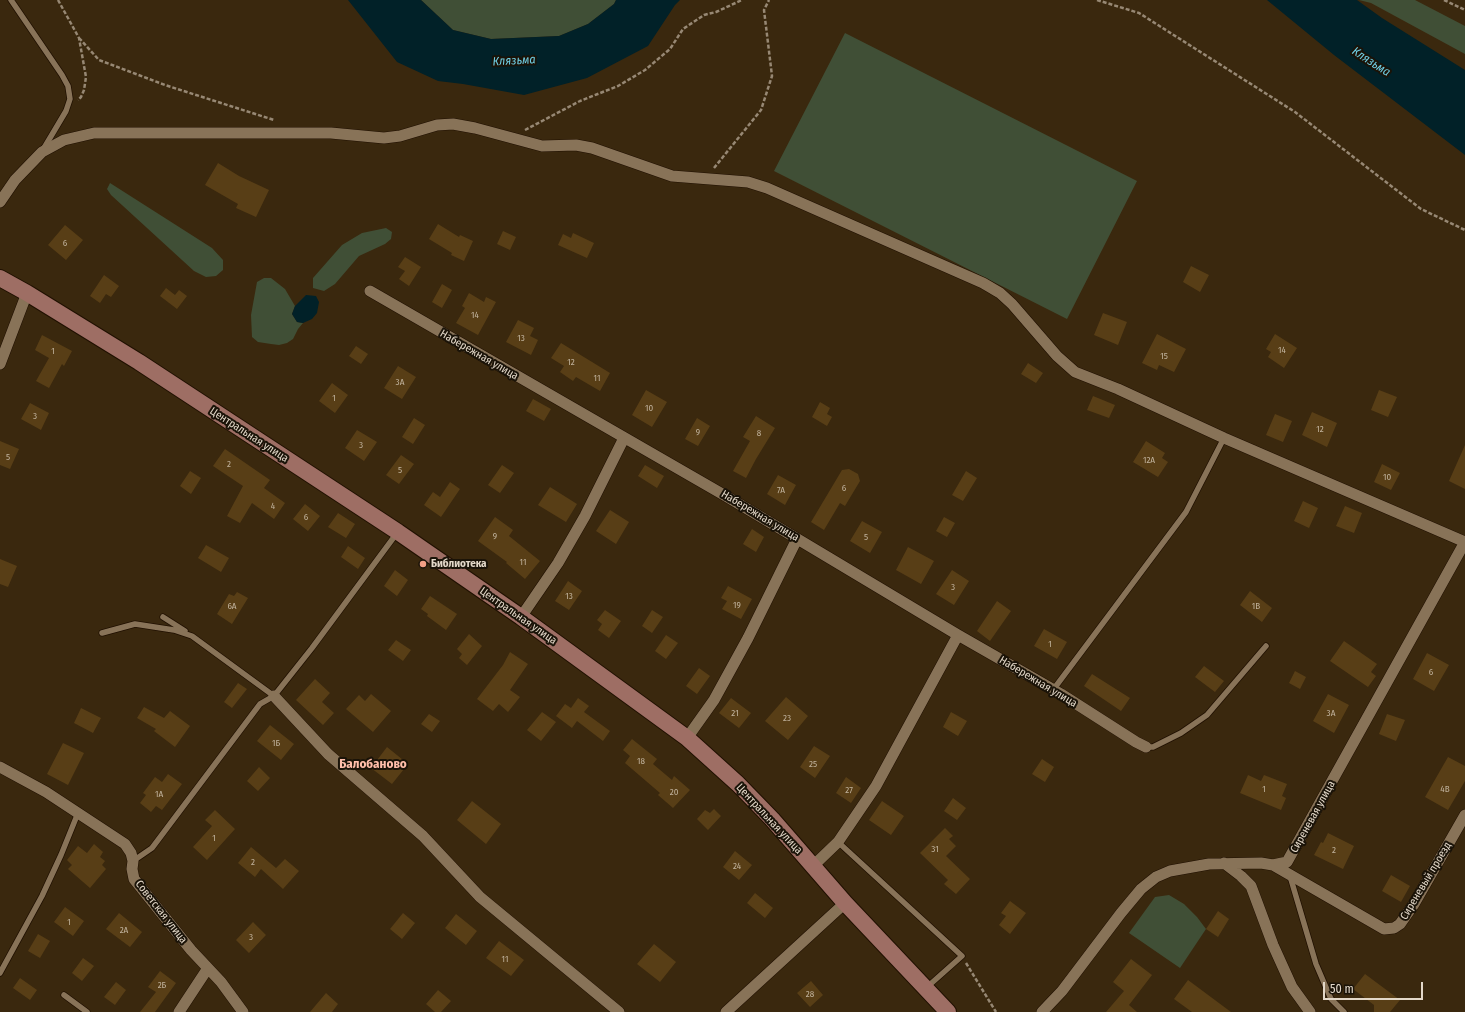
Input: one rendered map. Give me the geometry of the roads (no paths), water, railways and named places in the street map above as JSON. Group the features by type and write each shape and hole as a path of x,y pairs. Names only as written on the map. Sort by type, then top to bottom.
{"main road":[{"name":"Центральная улица","path":"0,278 139,362 398,532 521,617 687,738 738,784 772,819 845,903 948,1012"}],"street":[{"path":"0,202 15,180 42,152 64,140 94,132 331,133 384,138 400,136 437,125 453,124 476,128 542,146 576,146 592,148 672,176 748,182 768,188 982,283 1000,293 1012,304 1057,356 1075,372 1118,389 1224,438 1465,542"},
{"name":"Набережная улица","path":"370,291 797,538 1146,747"},
{"path":"0,364 27,293"},
{"path":"521,617 562,556 585,516 624,438"},
{"path":"687,738 714,700 733,666 797,538"},
{"name":"Сиреневая улица","path":"1042,1012 1062,991 1087,956 1141,889 1156,877 1170,871 1224,863 1261,863 1273,865 1287,862 1294,852 1465,542"},
{"path":"813,866 838,842 876,786 958,635"},
{"path":"274,696 328,754 423,836 480,897 619,1012"},
{"name":"Советская улица","path":"0,767 46,792 124,844 131,853 134,879 191,950 222,982 243,1012"},
{"name":"Сиреневый проезд","path":"1273,865 1384,930 1394,928 1400,924 1414,904 1465,815"},
{"path":"1224,863 1251,886 1272,945 1292,987 1310,1012"},
{"path":"726,1012 845,903"},
{"path":"179,1012 208,968"}],"lane":[{"path":"11,0 68,86 70,99 66,111 42,152"},
{"path":"1053,690 1186,512 1224,438"},
{"path":"133,861 152,848 260,704 274,696 312,648 398,532"},
{"path":"163,617 192,636 274,696"},
{"path":"102,633 135,624 174,630 192,636"},
{"path":"1146,747 1153,747 1181,734 1207,715 1266,646"},
{"path":"0,973 42,896 62,855 78,813"},
{"path":"838,842 962,956 926,988"},
{"path":"1290,874 1316,964 1331,999 1344,1012"},
{"path":"64,996 87,1012"}],"water":[{"name":"Клязьма","path":"348,0 421,0 453,30 491,39 559,36 588,24 614,4 616,0 680,0 675,5 648,46 587,78 524,95 438,81 397,62"},
{"name":"Клязьма","path":"1267,0 1357,0 1382,18 1465,70 1465,155 1334,55"},
{"path":"306,295 316,296 319,302 317,313 312,319 303,323 297,322 292,314 295,306"}],"place":[{"name":"Библиотека","path":"423,564"}],"district":[{"name":"Балобаново","path":"373,764"}]}
